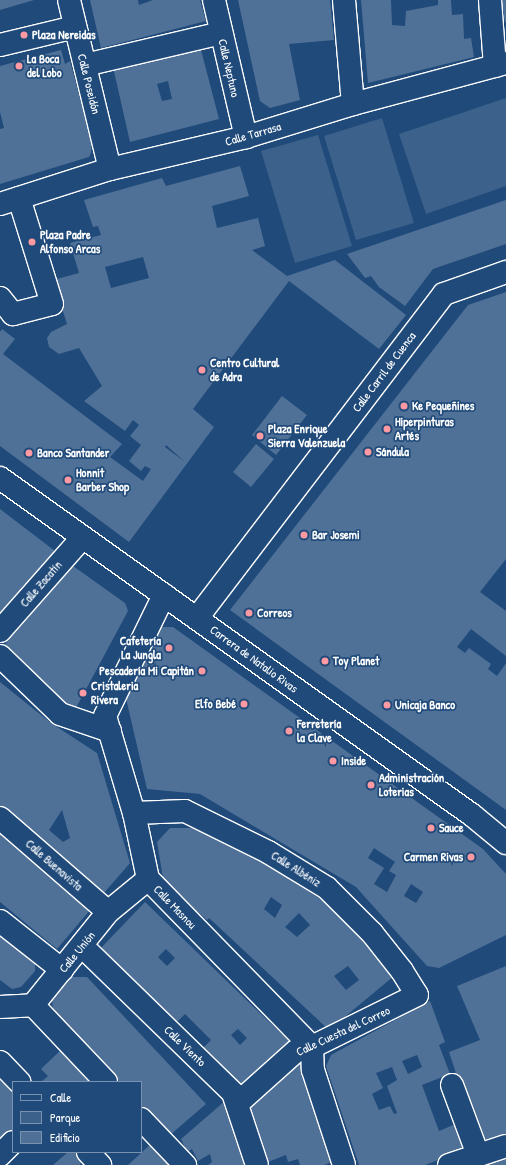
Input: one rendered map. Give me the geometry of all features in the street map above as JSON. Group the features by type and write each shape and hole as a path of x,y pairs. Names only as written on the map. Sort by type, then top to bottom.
{"main road":[{"name":"Calle Poseidón","path":"69,0 110,168"},
{"name":"Calle Neptuno","path":"214,0 246,137"},
{"path":"344,0 353,104"},
{"path":"490,0 501,65"},
{"path":"0,45 75,27"},
{"path":"85,65 221,33"},
{"name":"Calle Tarrasa","path":"9,201 110,168 246,137 353,104 501,65"},
{"path":"0,298 12,314 52,304 9,201"},
{"name":"Calle Carril de Cuenca","path":"197,618 444,294 506,272"},
{"name":"Carrera de Natalio Rivas","path":"0,478 490,829 506,843"},
{"name":"Calle Zacatín","path":"0,631 82,538"},
{"name":"Calle Masnou","path":"164,595 106,716 134,813 148,879 312,1047"},
{"path":"0,656 60,714 110,731"},
{"name":"Calle Albéniz","path":"134,813 185,811 268,852 327,888 372,933 402,971 416,995"},
{"name":"Calle Buenavista","path":"0,818 108,912"},
{"name":"Calle Unión","path":"33,1005 108,912 148,879"},
{"path":"0,921 62,970"},
{"name":"Calle Viento","path":"82,946 233,1093 257,1165"},
{"name":"Calle Cuesta del Correo","path":"237,1104 296,1051 312,1047 416,995"},
{"path":"0,1007 33,1005 105,1081"},
{"path":"312,1047 313,1070 344,1165"},
{"path":"0,1062 18,1081"},
{"path":"452,1085 478,1155"},
{"path":"142,1120 185,1165"},
{"path":"0,1154 12,1143"},
{"path":"449,1165 506,1146"}],"green space":[{"path":"506,98 506,186 426,214 399,134"},
{"path":"382,118 414,223 356,240 324,136"},
{"path":"318,135 352,246 295,263 261,151"}],"building":[{"path":"0,0 34,0 0,10"},
{"path":"90,0 138,0 139,5 153,0 200,0 206,21 101,48"},
{"path":"238,0 330,0 334,40 289,44 300,100 270,108 260,101"},
{"path":"361,0 391,0 392,25 405,26 406,11 438,5 438,0 451,0 452,15 463,14 464,39 471,38 474,57 368,83"},
{"path":"501,0 506,0 506,22 505,22"},
{"path":"200,46 219,119 130,142 113,67","holes":["168,81 172,99 162,101 157,84"]},
{"path":"61,50 65,64 70,61 92,143 91,153 89,157 0,184 0,129 4,128 0,112 0,66"},
{"path":"240,166 249,196 212,206 217,228 258,218 265,246 252,250 287,276 335,260 406,315 379,349 289,281 193,409 214,427 129,542 0,446 0,332 2,329 15,339 3,354 122,444 110,457 143,481 151,469 145,466 141,471 129,461 141,445 130,436 139,425 133,420 125,431 84,401 102,386 79,348 59,354 49,347 47,338 51,332 67,324 53,280 79,273 70,243 101,235 98,226 93,227 84,200 162,178 166,186","holes":["143,257 149,278 111,288 105,267","166,445 185,462 165,447"]},
{"path":"506,200 506,244 433,269 405,306 379,287 371,276 365,278 347,254"},
{"path":"506,292 506,559 480,592 506,611 506,656 471,629 457,647 465,653 469,648 491,664 488,669 497,676 506,663 506,810 230,610 468,305"},
{"path":"282,396 307,415 276,455 252,435"},
{"path":"256,444 274,459 251,487 233,472"},
{"path":"0,509 55,551 0,614"},
{"path":"73,566 125,603 128,611 76,708 69,707 0,650"},
{"path":"161,627 173,627 483,849 506,874 506,935 439,968 427,966 356,887 200,794 147,789 125,694","holes":["374,848 395,862 389,871 396,875 387,892 374,884 384,868 368,858","411,884 423,892 416,903 404,896"]},
{"path":"0,682 51,723 97,753 130,863 103,894 0,807","holes":["62,810 70,838 63,842 49,830"]},
{"path":"170,828 192,828 208,832 274,868 331,906 394,976 329,1030 209,918 207,920 164,884 157,842","holes":["271,897 282,905 275,918 264,909","299,913 310,925 297,937 285,927","348,966 359,980 346,990 334,976"]},
{"path":"0,832 91,909 57,949 0,902"},
{"path":"145,902 289,1041 243,1089 202,1049 211,1040 185,1014 175,1024 99,950","holes":["166,949 175,958 167,966 158,957","238,1029 247,1038 240,1045 231,1035"]},
{"path":"0,929 35,956 35,971 21,987 12,989 0,980"},
{"path":"506,966 506,1135 488,1142 477,1137 449,1052 480,1040 457,986"},
{"path":"72,977 87,977 206,1104 170,1135 142,1106 142,1081 119,1081 53,1011 52,1000"},
{"path":"430,1001 445,1042 439,1045 450,1074 422,1085 439,1131 458,1123 465,1142 459,1152 425,1165 359,1165 326,1066 331,1055","holes":["417,1055 422,1067 408,1074 402,1061","392,1067 397,1080 387,1086 397,1113 394,1114 390,1106 379,1110 372,1094 383,1088 376,1073"]},
{"path":"64,1047 95,1081 42,1081 48,1076 41,1069"},
{"path":"299,1061 332,1162 324,1165 300,1165 298,1159 288,1162 286,1155 265,1163 247,1112 249,1101"},
{"path":"0,1071 12,1084 12,1133 0,1145"},
{"path":"225,1101 247,1165 208,1165 212,1162 210,1154 198,1161 192,1149 187,1152 181,1139"},
{"path":"153,1142 173,1165 128,1165"},
{"path":"67,1153 83,1154 80,1165 53,1165"},
{"path":"506,1157 506,1165 482,1165"}],"place":[{"name":"Plaza Nereidas","path":"24,35"},
{"name":"La Boca del Lobo","path":"19,66"},
{"name":"Plaza Padre Alfonso Arcas","path":"32,242"},
{"name":"Centro Cultural de Adra","path":"202,370"},
{"name":"Ke Pequeñines","path":"404,406"},
{"name":"Hiperpinturas Artés","path":"387,429"},
{"name":"Plaza Enrique Sierra Valenzuela","path":"260,436"},
{"name":"Sándula","path":"368,452"},
{"name":"Banco Santander","path":"29,453"},
{"name":"Honnit Barber Shop","path":"68,480"},
{"name":"Bar Josemi","path":"304,535"},
{"name":"Correos","path":"249,613"},
{"name":"Cafetería La Jungla","path":"169,648"},
{"name":"Toy Planet","path":"325,661"},
{"name":"Pescadería Mi Capitán","path":"202,671"},
{"name":"Cristaleria Rivera","path":"83,693"},
{"name":"Elfo Bebé","path":"244,704"},
{"name":"Unicaja Banco","path":"387,705"},
{"name":"Ferretería la Clave","path":"289,731"},
{"name":"Inside","path":"333,761"},
{"name":"Administración Loterias","path":"371,785"},
{"name":"Sauce","path":"431,828"},
{"name":"Carmen Rivas","path":"471,857"}]}
